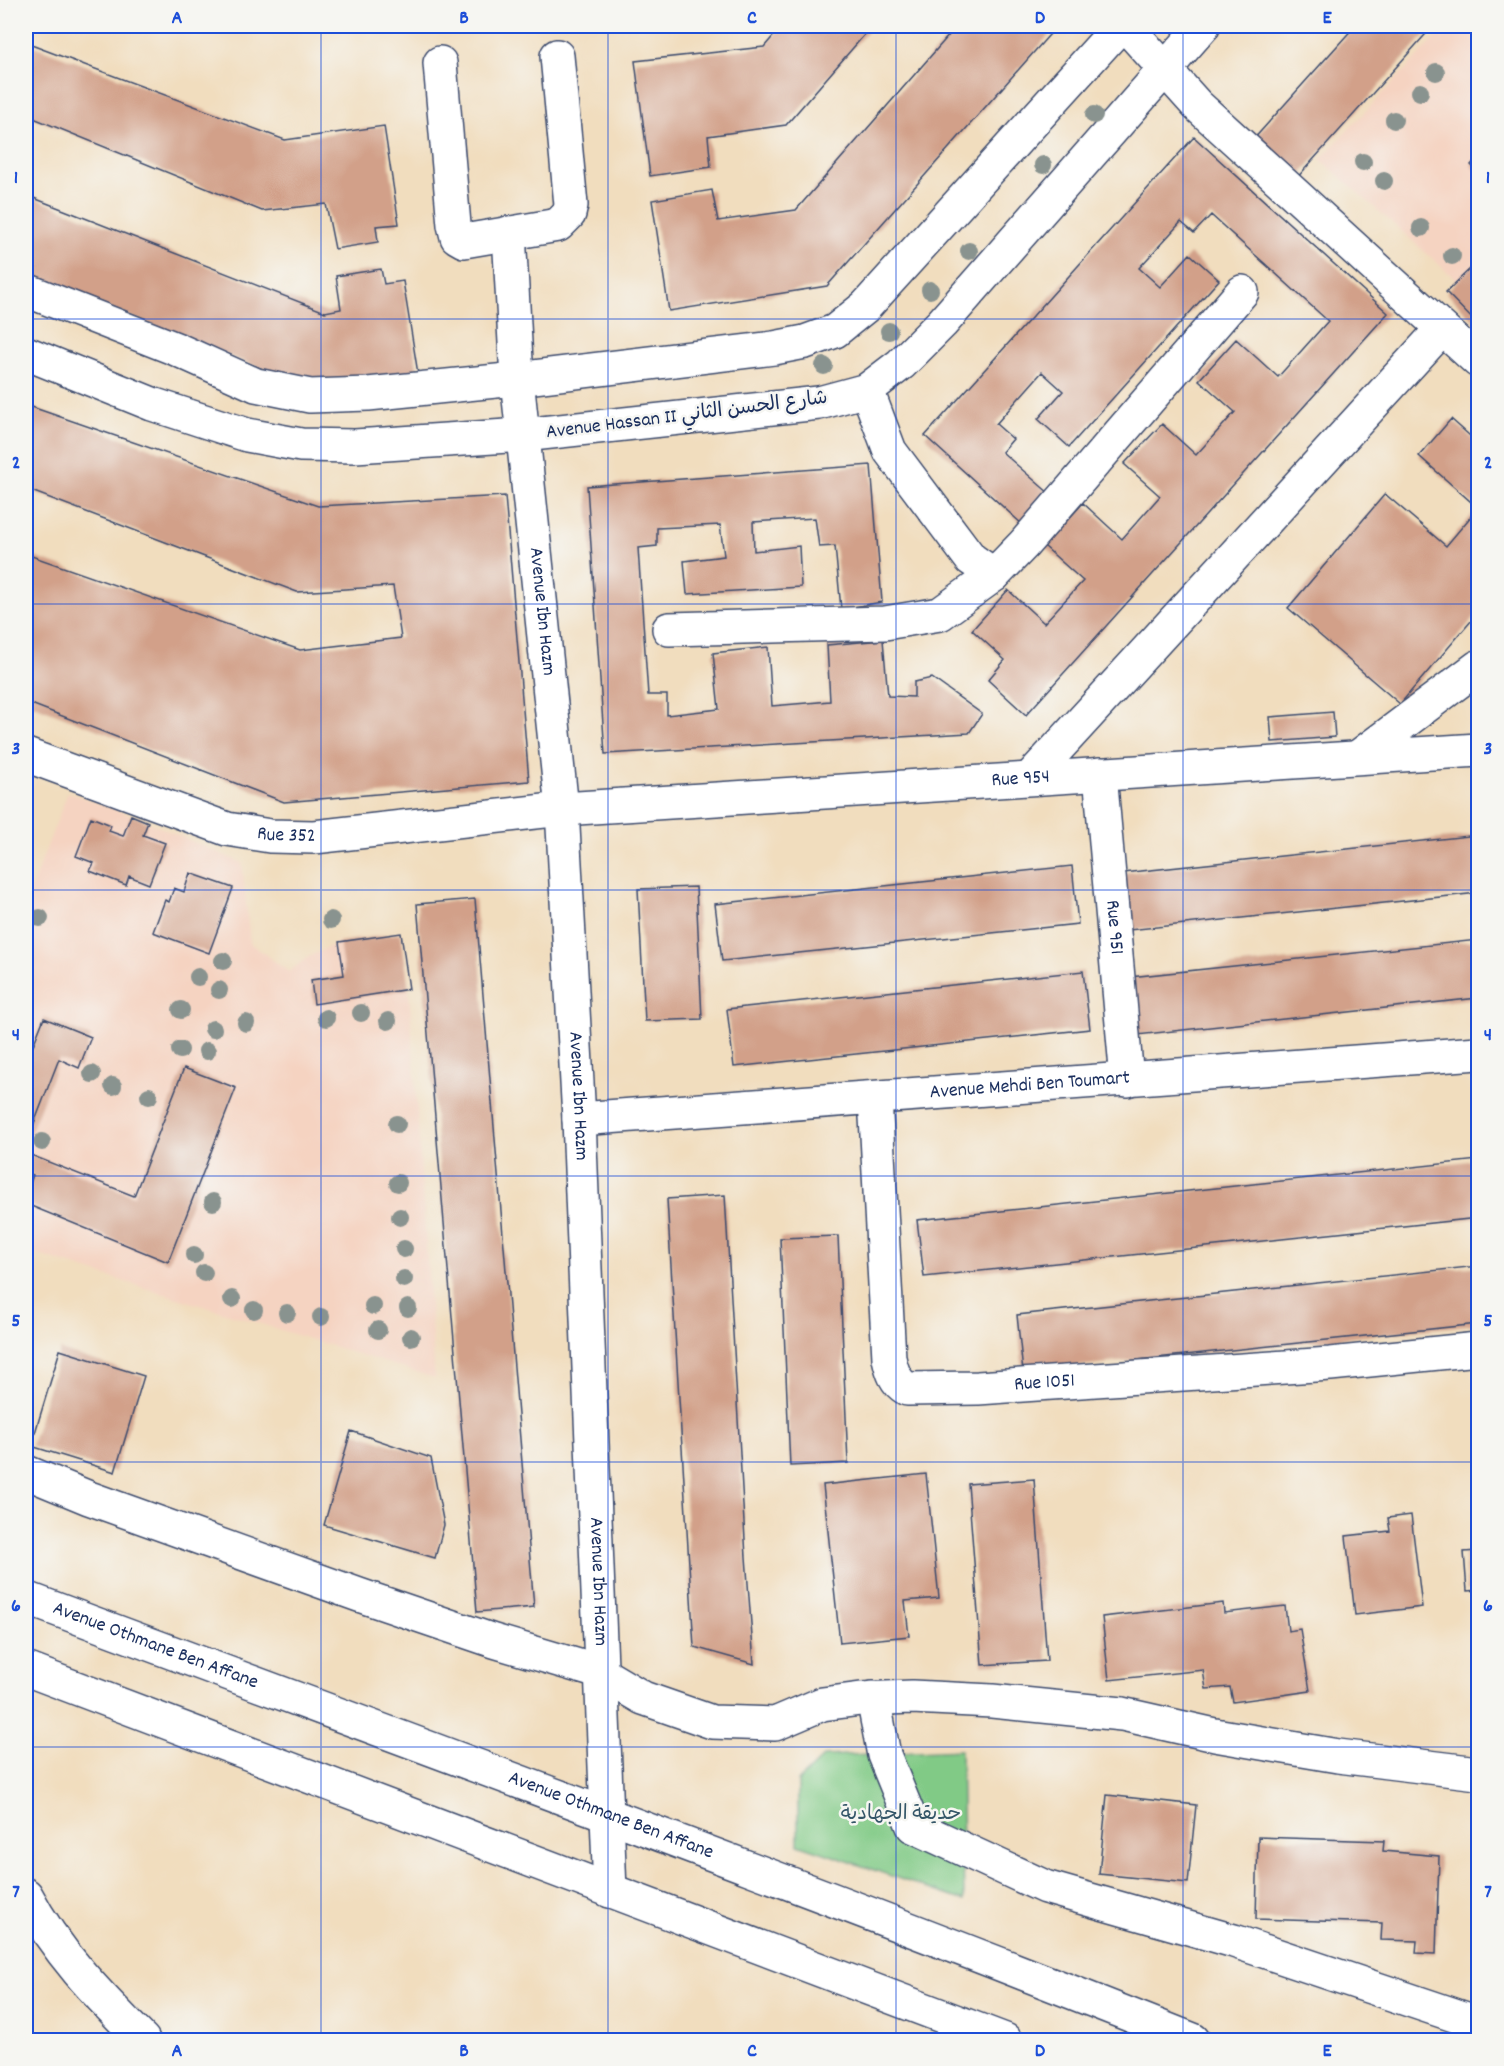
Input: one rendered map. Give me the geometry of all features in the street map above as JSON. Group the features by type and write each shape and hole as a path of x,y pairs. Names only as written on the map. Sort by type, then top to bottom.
{"street":[{"path":"26,290 176,350 256,385 310,396 368,394 517,379 774,348 805,342 835,331 866,306 1120,26"},
{"path":"1126,26 1197,105 1479,361"},
{"name":"Avenue Hassan II شارع الحسن الثاني","path":"26,353 152,404 248,435 301,445 355,446 523,435 819,403 867,390 901,364 942,323 1203,26"},
{"path":"440,63 454,225 458,237 464,241 558,225 569,214 571,205 557,56"},
{"name":"Avenue Ibn Hazm","path":"509,233 517,379 561,809 579,1119 599,1672 610,1891"},
{"path":"669,629 914,620 940,614 994,575 1242,292"},
{"path":"1031,777 1442,329"},
{"path":"867,390 890,451 971,559 994,575"},
{"path":"1358,757 1479,667"},
{"name":"Rue 954","path":"561,809 1479,750"},
{"name":"Rue 352","path":"26,755 227,829 270,836 314,837 561,809"},
{"name":"Rue 951","path":"1100,774 1127,1080"},
{"name":"Avenue Mehdi Ben Toumart","path":"579,1119 1479,1053"},
{"name":"Rue 1051","path":"875,1098 889,1358 893,1373 900,1385 907,1389 967,1388 1330,1364 1479,1349"},
{"path":"26,1472 89,1498 359,1595 494,1641 599,1672 643,1698 712,1722 775,1725 822,1704 873,1698 912,1697 992,1701 1122,1714 1215,1735 1338,1756 1479,1773"},
{"name":"Avenue Othmane Ben Affane","path":"26,1598 605,1814 1016,1970 1193,2040"},
{"path":"26,1669 1005,2040"},
{"path":"873,1698 884,1755 913,1826 1046,1887 1234,1941 1479,2023"},
{"path":"26,1895 38,1920 64,1956 143,2040"}],"shaded area":[{"path":"1447,26 1478,26 1478,299 1320,159"},
{"path":"68,792 148,822 242,863 250,943 289,972 308,957 339,942 401,933 409,989 435,1378 26,1251 26,901"}],"green space":[{"name":"حديقة الجهادية","path":"961,1750 964,1901 798,1844 798,1781 824,1756"}],"building":[{"path":"782,26 872,26 786,125 708,136 711,167 650,176 635,61 764,47"},
{"path":"957,26 1057,26 827,286 669,311 652,200 712,190 718,221 796,210"},
{"path":"1355,26 1433,26 1295,180 1252,141"},
{"path":"26,43 285,140 384,126 399,224 376,226 378,242 335,249 326,204 262,211 26,115"},
{"path":"1194,137 1388,313 1026,715 988,680 1005,660 972,630 1008,590 1044,623 1083,581 1044,546 1083,503 1122,539 1160,496 1124,464 1162,424 1196,455 1235,412 1199,380 1236,339 1278,377 1328,321 1211,215 1194,233 1181,222 1139,268 1160,287 1190,254 1219,280 1069,447 1038,419 1063,391 1042,372 996,424 1013,439 1002,452 1050,494 1023,525 925,436"},
{"path":"1478,157 1478,172 1471,165"},
{"path":"26,195 325,312 341,309 336,276 381,269 384,284 403,281 418,374 316,390 26,276"},
{"path":"1474,265 1478,270 1478,325 1446,292"},
{"path":"26,405 318,506 505,496 529,781 284,802 26,702 26,554 300,650 401,638 393,586 297,592 26,489"},
{"path":"1451,419 1478,443 1478,508 1419,456"},
{"path":"871,465 882,602 841,609 835,546 819,547 815,518 753,522 754,551 799,546 801,587 687,594 684,561 724,556 720,525 657,528 657,546 638,548 648,695 667,695 667,715 719,709 713,653 768,647 772,706 830,701 827,645 883,640 888,696 914,697 914,682 932,678 982,714 969,733 605,754 587,486"},
{"path":"1385,494 1446,546 1478,508 1478,613 1400,704 1288,608"},
{"path":"1333,712 1335,737 1272,742 1270,717"},
{"path":"131,815 148,822 143,835 165,843 149,884 129,876 126,885 90,871 94,863 76,856 91,817 111,825 109,831 123,836"},
{"path":"1478,835 1478,893 1129,930 1123,873"},
{"path":"1072,866 1078,924 722,961 715,904"},
{"path":"190,873 233,888 209,953 153,932 165,900 169,902 174,888 184,892"},
{"path":"696,887 702,1019 645,1021 638,889"},
{"path":"475,899 534,1607 477,1612 417,904"},
{"path":"401,933 409,989 314,1004 311,980 344,975 339,942"},
{"path":"1478,940 1478,998 1137,1035 1130,977"},
{"path":"1083,971 1090,1029 734,1067 727,1009"},
{"path":"44,1018 91,1037 79,1068 59,1059 26,1144 26,1051 30,1053"},
{"path":"184,1068 236,1088 168,1262 26,1204 26,1196 33,1175 26,1172 26,1153 134,1196"},
{"path":"1478,1160 1478,1218 924,1277 917,1220"},
{"path":"725,1195 754,1664 694,1647 667,1199"},
{"path":"838,1236 848,1463 790,1466 780,1238"},
{"path":"1478,1266 1478,1324 1023,1372 1017,1315"},
{"path":"60,1350 144,1376 115,1472 31,1446"},
{"path":"351,1431 431,1458 444,1525 435,1558 324,1525"},
{"path":"926,1474 939,1598 905,1601 909,1636 840,1643 823,1485"},
{"path":"1034,1479 1047,1661 982,1665 968,1484"},
{"path":"1411,1515 1422,1607 1355,1615 1346,1536 1390,1531 1388,1518"},
{"path":"1478,1551 1478,1590 1467,1591 1464,1552"},
{"path":"1223,1603 1224,1613 1285,1606 1288,1631 1300,1629 1310,1691 1233,1702 1230,1687 1206,1689 1203,1670 1109,1680 1102,1617"},
{"path":"1107,1795 1196,1805 1188,1883 1099,1874"},
{"path":"1258,1837 1384,1841 1383,1851 1439,1856 1436,1954 1416,1953 1417,1941 1381,1940 1382,1923 1256,1919"}]}
